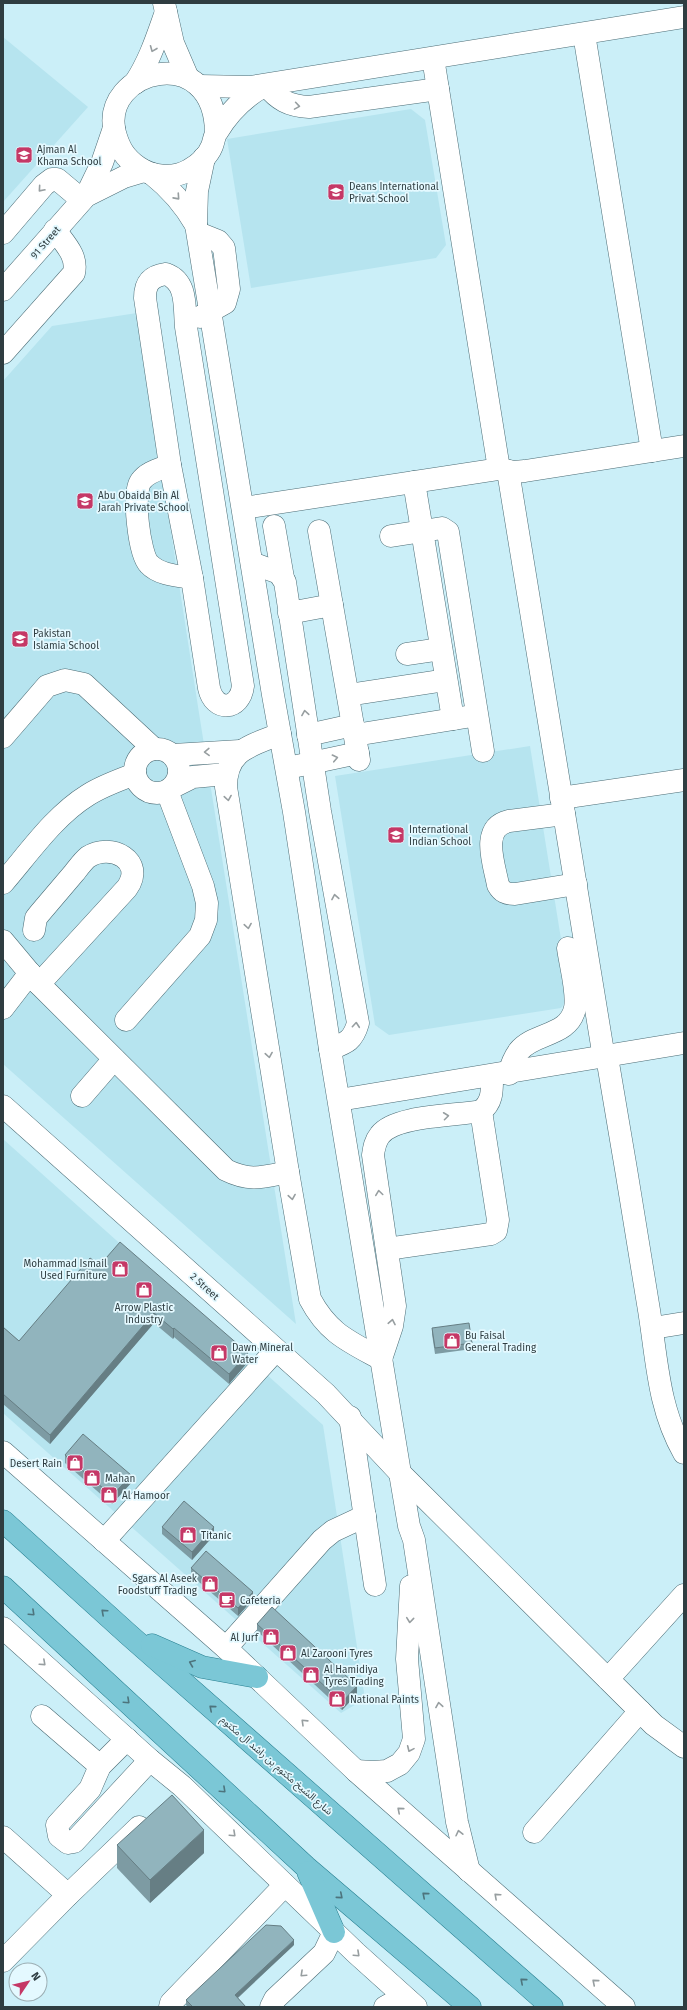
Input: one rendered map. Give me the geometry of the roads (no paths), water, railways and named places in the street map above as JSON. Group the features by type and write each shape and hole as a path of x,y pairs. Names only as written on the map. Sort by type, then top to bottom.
{"main road":[{"name":"شارع الشيخ مكتوم بن راشد آل مكتوم","path":"3,1521 129,1635 552,2007"},
{"path":"3,1587 306,1867 470,2007"},
{"path":"129,1635 202,1667 257,1677"},
{"path":"306,1867 334,1932"}],"street":[{"path":"165,7 173,43 193,82 210,100 214,111 216,133"},
{"path":"165,7 155,47 146,66 135,83 123,95 115,111 114,128 118,146 129,161 176,194 188,209 197,229"},
{"path":"135,83 150,75 167,73 193,82 250,87 684,18"},
{"path":"584,34 652,451"},
{"path":"433,58 652,1328 661,1397 668,1419 684,1453"},
{"path":"266,85 274,95 284,102 296,107 308,107 438,89"},
{"path":"148,173 170,176 189,170 204,158 211,147 216,133 239,103 266,85"},
{"name":"91 Street","path":"3,290 84,198 102,163 114,128"},
{"path":"204,158 197,191 197,229 212,311 273,695 294,812 330,1049 381,1359 409,1526 414,1540 457,1822 469,1871"},
{"name":"91 Street","path":"84,198 124,177 148,173"},
{"path":"3,233 44,185 52,179 57,179 84,198"},
{"path":"3,353 74,273 76,266 74,258 55,230"},
{"path":"166,274 175,277 181,284 186,327 243,686 242,695 236,703 227,706 218,704 211,697 192,578 170,465 145,298 145,288 149,280 157,275 166,274"},
{"path":"186,327 212,311"},
{"path":"243,508 504,470 525,471 684,446"},
{"path":"170,465 146,475 138,486 137,500 141,545 146,560 158,571 192,578"},
{"path":"414,482 452,719"},
{"path":"274,526 320,811 358,1023 355,1033 349,1041 330,1049"},
{"path":"391,536 442,528 448,532 483,751"},
{"path":"319,531 356,743"},
{"path":"252,563 279,573 283,578"},
{"path":"289,613 332,605"},
{"path":"407,654 441,649"},
{"path":"3,736 47,686 65,680 84,684 164,752 177,761 179,775 170,789"},
{"path":"348,695 446,680"},
{"path":"243,686 257,693 273,695"},
{"path":"286,769 312,763 356,743 452,719 477,715"},
{"path":"226,774 194,777 170,789 153,793 147,791 137,781 135,774 137,760 142,755 164,752 240,751 280,734"},
{"path":"308,735 356,743"},
{"path":"240,751 231,761 226,774 226,787 310,1299 320,1317 333,1331 381,1359"},
{"path":"3,883 66,811 87,795 110,783 135,774"},
{"path":"576,884 515,894 508,894 502,891 498,885 491,837 494,829 501,823 563,806 684,780"},
{"path":"126,1020 196,941 206,920 207,903 203,886 170,789"},
{"path":"294,812 309,810 320,811"},
{"path":"3,1008 35,978 131,882 133,875 132,867 129,861 116,852 107,851 89,857 84,861 40,913 34,924 34,930 9,949 35,978 114,1059 226,1170 239,1177 253,1179 288,1172"},
{"path":"381,1359 392,1326 395,1306 374,1155 375,1144 380,1134 389,1127 400,1122 481,1111 486,1107 501,1075 520,1050 530,1042 564,1027 571,1018 575,1008 575,997 568,948"},
{"path":"339,1100 605,1058 684,1043"},
{"path":"82,1096 114,1059"},
{"path":"386,1093 391,1108 400,1122"},
{"name":"2 Street","path":"3,1106 350,1417 400,1473 654,1725 684,1747"},
{"path":"387,1249 491,1234 496,1231 498,1220 481,1111"},
{"path":"347,1147 374,1155"},
{"path":"652,1328 684,1323"},
{"path":"104,1541 276,1350"},
{"path":"350,1417 375,1585"},
{"path":"3,1452 226,1648 356,1771 624,2007"},
{"path":"226,1648 322,1540 333,1531 364,1516"},
{"path":"356,1771 387,1771 400,1764 409,1753 414,1740 407,1659 411,1599 408,1539 409,1526"},
{"path":"608,1679 684,1595"},
{"path":"4,1631 150,1760 182,1786 334,1932 412,2003"},
{"path":"534,1832 640,1710"},
{"path":"42,1716 100,1766"},
{"path":"127,1739 100,1766 90,1789 57,1825 56,1829 59,1836 68,1843 74,1842 150,1760"},
{"path":"3,1961 182,1786"},
{"path":"3,1837 68,1896"},
{"path":"170,2007 171,2003 285,1885"},
{"path":"272,2007 275,1999 324,1953 334,1932"},
{"path":"385,2007 394,2002 412,2003"}],"place":[{"name":"Ajman Al Khama School","path":"24,155"},
{"name":"Deans International Privat School","path":"336,192"},
{"name":"Abu Obaida Bin Al Jarah Private School","path":"85,501"},
{"name":"Pakistan Islamia School","path":"20,639"},
{"name":"International Indian School","path":"396,835"},
{"name":"Mohammad Ismail Used Furniture","path":"120,1269"},
{"name":"Arrow Plastic Industry","path":"144,1290"},
{"name":"Bu Faisal General Trading","path":"452,1341"},
{"name":"Dawn Mineral Water","path":"219,1353"},
{"name":"Desert Rain","path":"75,1463"},
{"name":"Mahan","path":"92,1478"},
{"name":"Al Hamoor","path":"109,1495"},
{"name":"Titanic","path":"188,1535"},
{"name":"Sgars Al Aseek Foodstuff Trading","path":"210,1584"},
{"name":"Cafeteria","path":"227,1600"},
{"name":"Al Jurf","path":"271,1637"},
{"name":"Al Zarooni Tyres","path":"288,1653"},
{"name":"Al Hamidiya Tyres Trading","path":"311,1675"},
{"name":"National Paints","path":"337,1699"}]}
